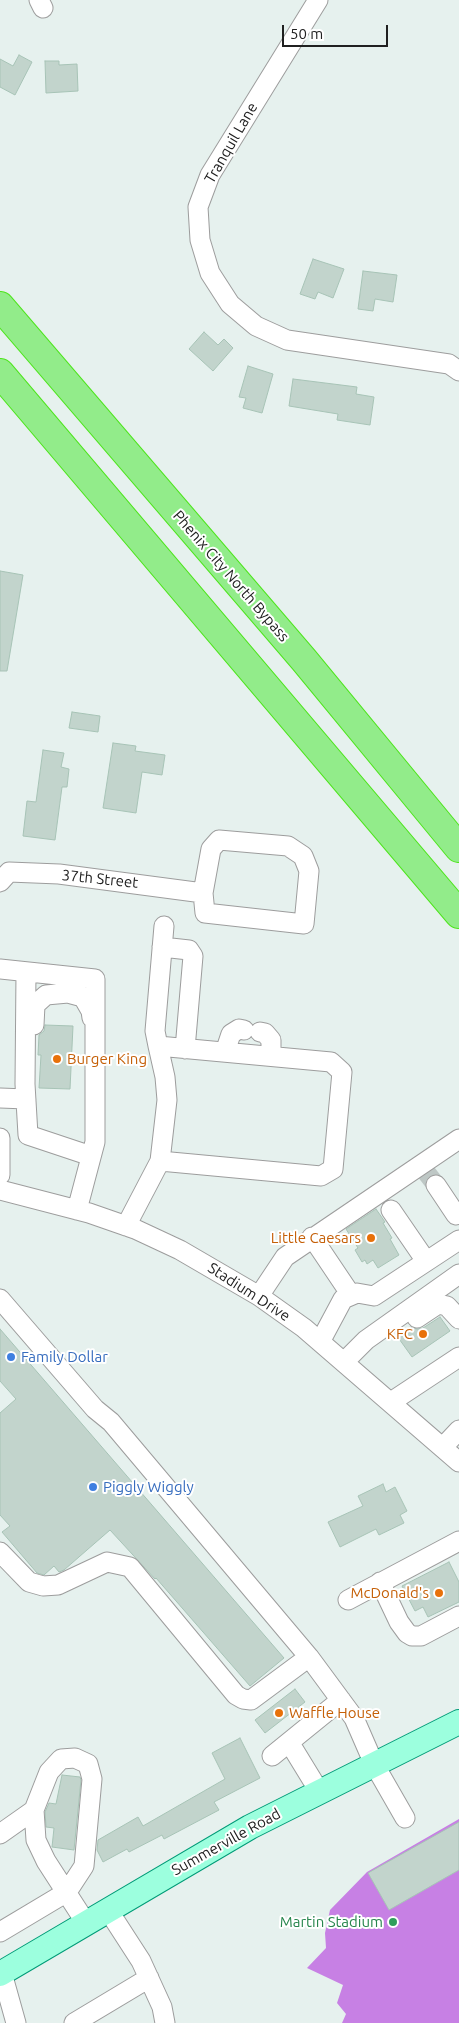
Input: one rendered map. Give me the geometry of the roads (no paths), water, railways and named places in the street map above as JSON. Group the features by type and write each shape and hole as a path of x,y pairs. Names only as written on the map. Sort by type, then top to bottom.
{"highway":[{"name":"Phenix City North Bypass","path":"0,306 304,660 449,832 459,848"},
{"path":"0,373 455,910"}],"main road":[{"name":"Summerville Road","path":"1,1973 250,1827 459,1722"}],"street":[{"name":"Tranquil Lane","path":"318,0 210,175 198,207 200,240 210,273 230,304 256,326 287,340 456,365"},
{"path":"219,840 288,846 303,856 309,871 304,924 205,913 203,893 210,850 219,840"},
{"name":"37th Street","path":"0,882 9,872 59,874 203,893"},
{"path":"126,1226 160,1161 167,1100 165,1077 155,1031 164,926"},
{"path":"162,947 189,950 193,956 185,1049"},
{"path":"0,969 95,980 94,1142 77,1210"},
{"path":"26,972 28,1134 91,1156"},
{"path":"26,1092 32,1061 35,1005 46,995 68,993 83,997 91,1011 95,1046"},
{"path":"226,1052 231,1034 239,1029 265,1033 271,1040 271,1056"},
{"path":"158,1046 331,1062 342,1072 333,1169 321,1176 160,1161"},
{"path":"0,1098 26,1092"},
{"path":"0,1138 0,1174"},
{"path":"259,1296 285,1257 312,1237 386,1202 428,1174 459,1139"},
{"path":"428,1174 456,1215 459,1212"},
{"name":"Stadium Drive","path":"0,1190 77,1210 126,1226 180,1250 259,1296 320,1342 459,1462"},
{"path":"386,1202 426,1261"},
{"path":"312,1237 351,1295"},
{"path":"320,1342 344,1299 356,1293 374,1296 459,1240"},
{"path":"344,1362 366,1340 452,1278 459,1303"},
{"path":"0,1299 95,1409 111,1422 309,1657 354,1718 374,1764 405,1818"},
{"path":"382,1328 395,1332 438,1304 447,1306 459,1318"},
{"path":"391,1402 459,1357"},
{"path":"443,1447 459,1430"},
{"path":"348,1600 380,1582 458,1544"},
{"path":"0,1552 29,1582 43,1586 58,1585 107,1562 130,1567 236,1695 244,1700 251,1700 309,1657"},
{"path":"380,1582 398,1622 406,1633 421,1636 459,1616"},
{"path":"406,1633 459,1606"},
{"path":"272,1756 341,1700"},
{"path":"289,1742 319,1791"},
{"path":"0,1932 68,1892 84,1866 92,1779 88,1764 75,1758 61,1759 49,1772 34,1810 36,1840 46,1861 68,1892 86,1923"},
{"path":"0,1834 34,1810"},
{"path":"108,1910 141,1961 162,2006 165,2023"},
{"path":"1,1973 16,2023"},
{"path":"74,2023 149,1978"}],"tunnel":[{"path":"426,1172 436,1185"}],"place":[{"name":"Burger King","path":"57,1059"},
{"name":"Little Caesars","path":"371,1238"},
{"name":"KFC","path":"423,1334"},
{"name":"Family Dollar","path":"11,1357"},
{"name":"Piggly Wiggly","path":"93,1487"},
{"name":"McDonald's","path":"439,1593"},
{"name":"Waffle House","path":"279,1713"},
{"name":"Martin Stadium","path":"393,1922"}]}
